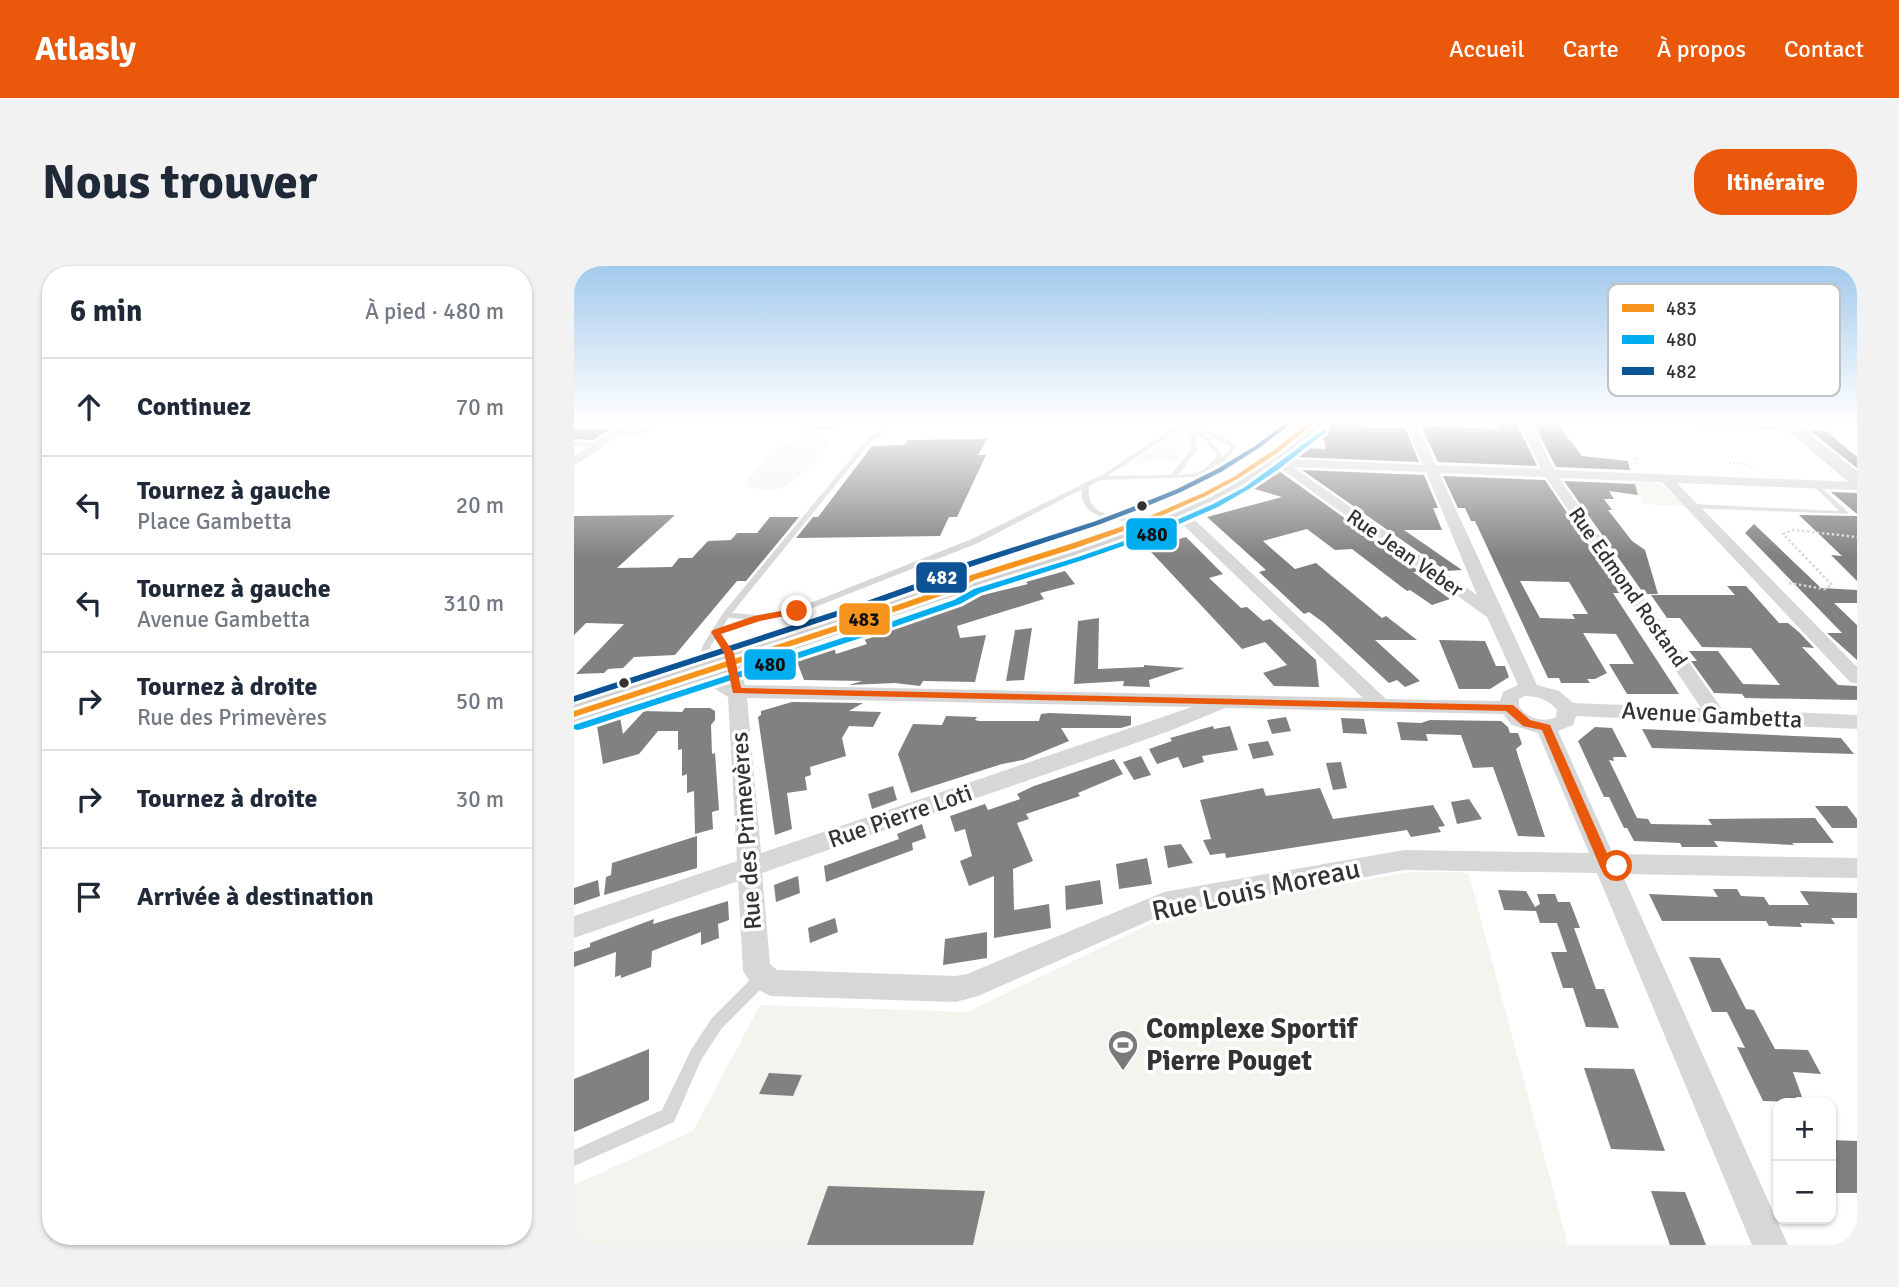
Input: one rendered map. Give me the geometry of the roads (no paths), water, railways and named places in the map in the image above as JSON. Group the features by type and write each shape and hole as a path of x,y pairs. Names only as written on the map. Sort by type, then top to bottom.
{"main road":[{"path":"574,703 826,624 1138,519 1209,488 1246,466"},
{"path":"574,713 717,656 952,589 1180,513 1229,489 1260,466"},
{"path":"1839,466 1857,480"}],"street":[{"name":"Rue Jean Veber","path":"1283,466 1494,615"},
{"name":"Rue Jean Veber","path":"1364,466 1432,468"},
{"name":"Rue Edmond Rostand","path":"1546,466 1716,715"},
{"path":"1530,690 1494,615 1432,468 1857,486"},
{"path":"1665,478 1857,678"},
{"path":"1180,513 1380,704"},
{"path":"717,656 726,690 737,691 1509,708 1527,723 1546,727 1562,724 1566,720 1567,709 1557,698 1530,690 1522,690 1510,696 1509,708"},
{"name":"Rue des Primevères","path":"737,691 748,867 760,974"},
{"name":"Rue Pierre Loti","path":"574,927 1160,727 1224,702"},
{"name":"Avenue Gambetta","path":"1567,709 1857,722"},
{"path":"1546,727 1770,1245"},
{"name":"Rue Louis Moreau","path":"760,974 771,983 794,985 956,989 983,982 1164,903 1404,860 1857,868"}],"lane":[{"path":"717,656 726,615 848,466"},
{"path":"726,615 758,618 783,615 813,606 963,546 1118,466"},
{"path":"1172,477 1181,466"},
{"path":"1210,470 1213,466"},
{"path":"1097,478 1197,476 1215,466"},
{"path":"952,589 971,578 1125,528 1187,503 1253,466"},
{"path":"1086,484 1083,495 1085,502 1094,512 1138,519"},
{"path":"1692,506 1846,513 1815,484"},
{"path":"717,656 758,618"},
{"path":"574,1158 668,1116 696,1055 717,1023 760,974"}],"place":[{"name":"Complexe Sportif Pierre Pouget","path":"1123,1072"}]}
